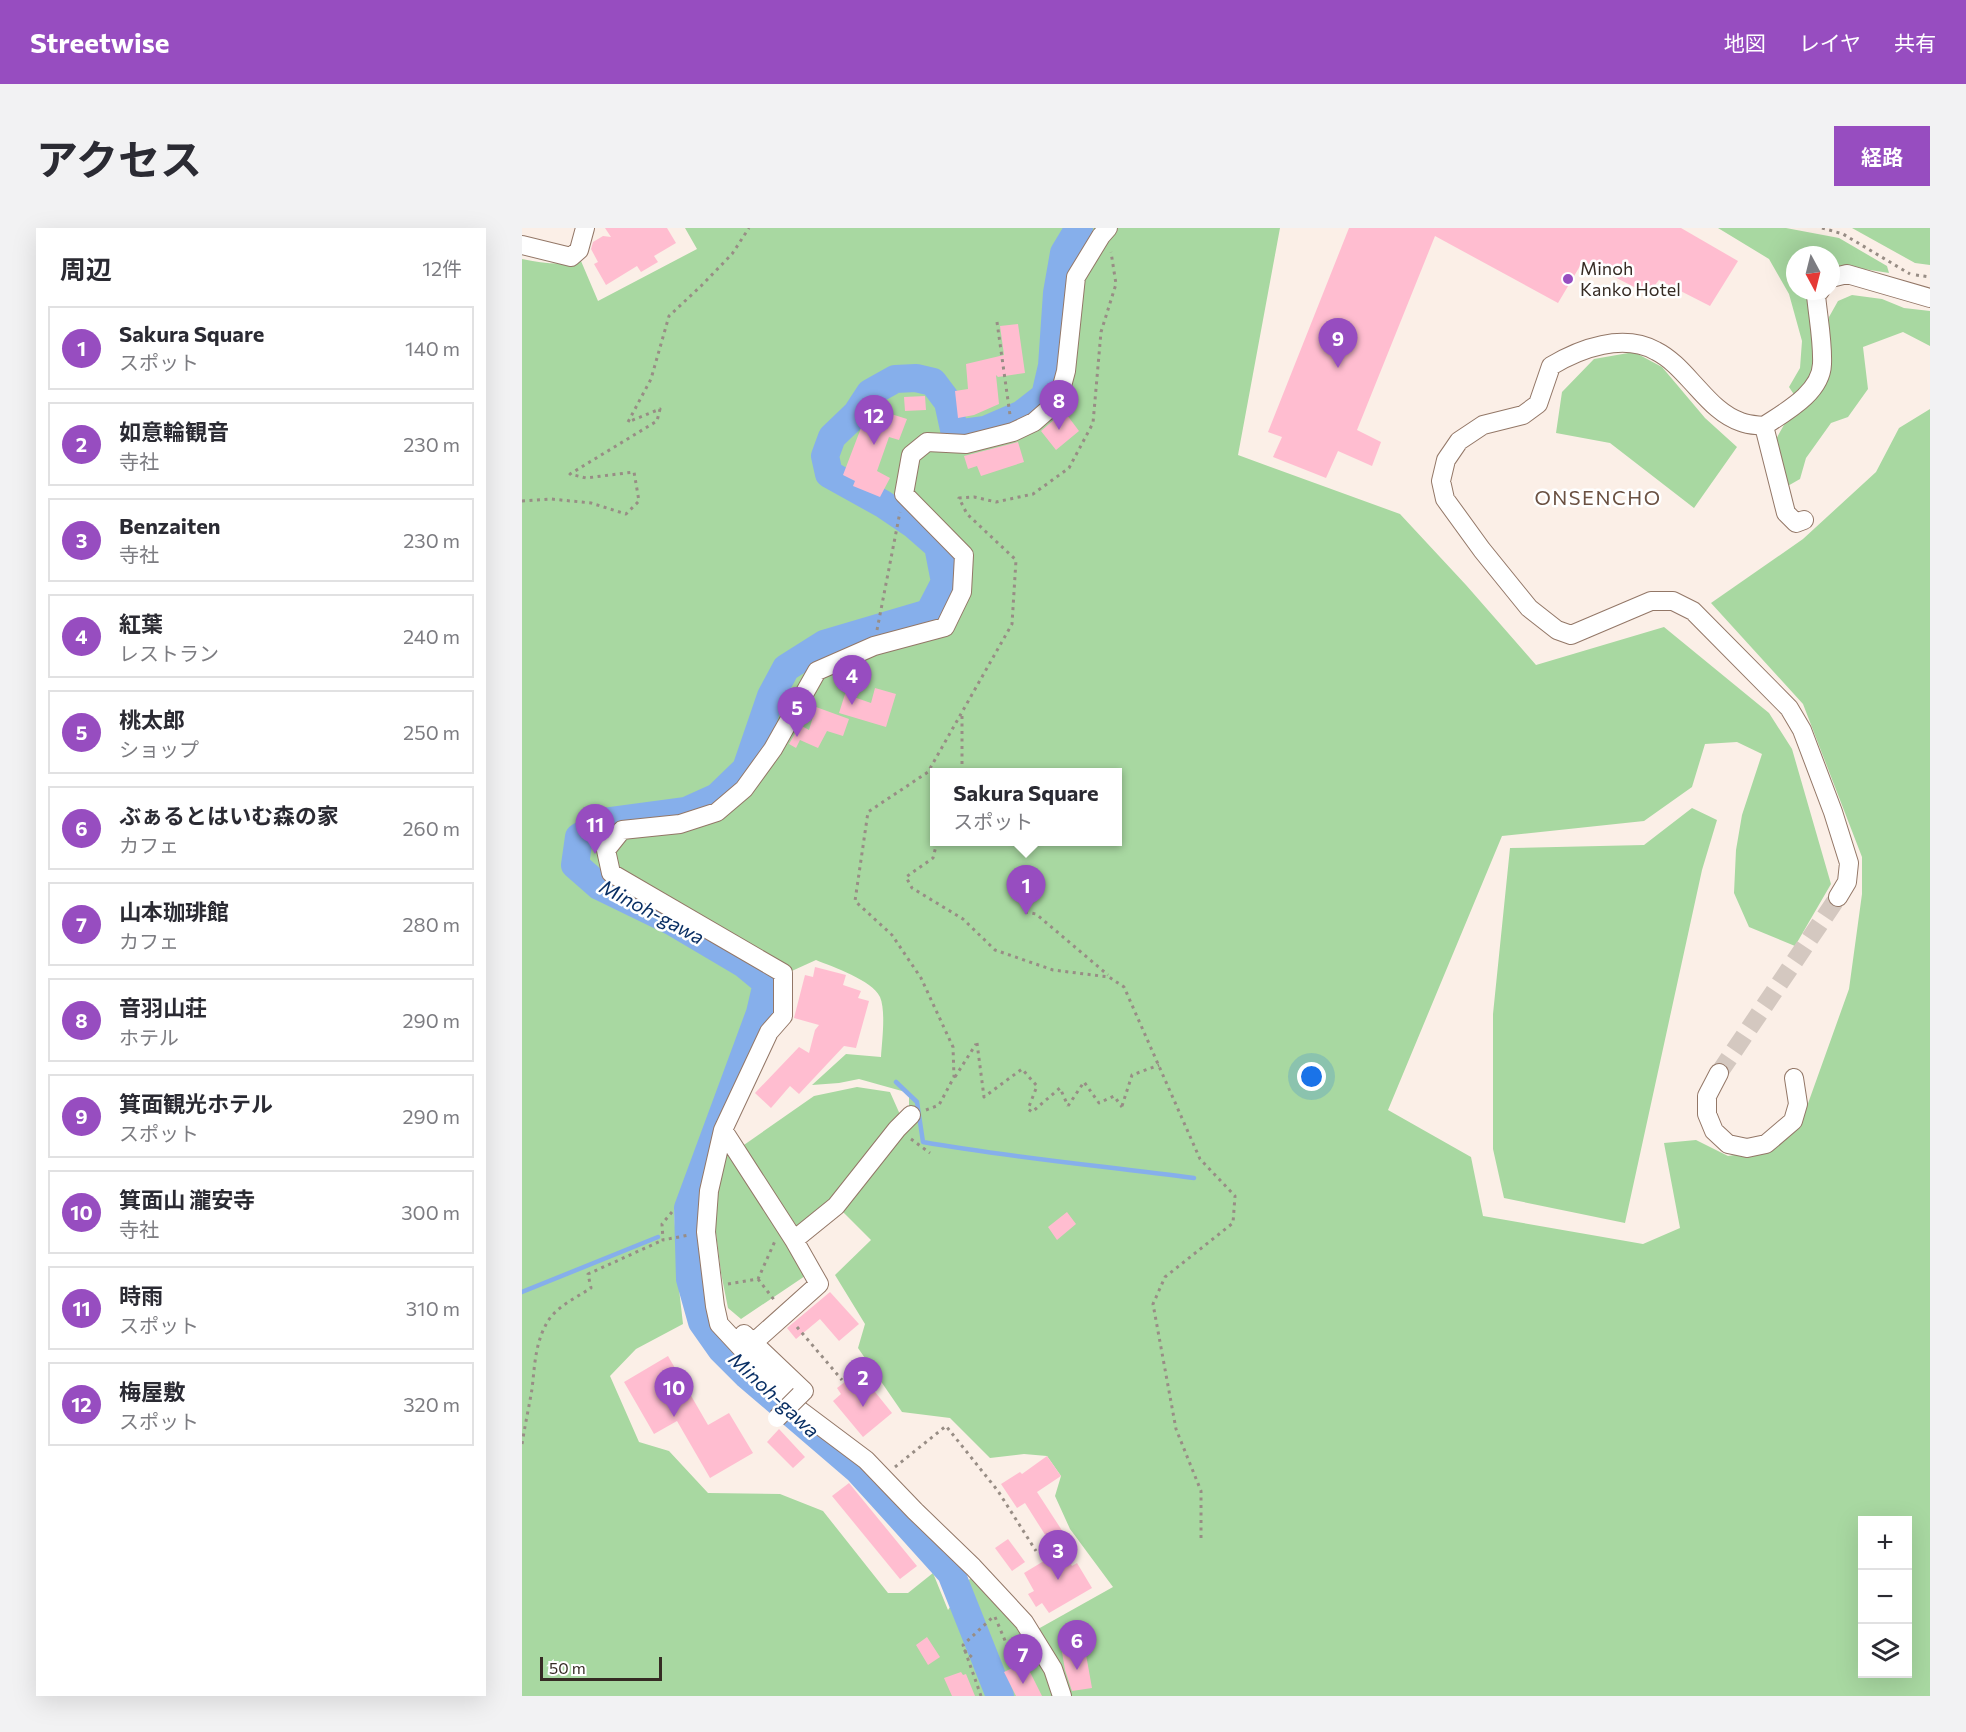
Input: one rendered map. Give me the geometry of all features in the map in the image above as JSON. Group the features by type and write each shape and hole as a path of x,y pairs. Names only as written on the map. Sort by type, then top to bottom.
{"street":[{"path":"522,245 571,257 579,250 585,228"},
{"path":"1062,1696 1053,1668 1024,1622 973,1567 866,1460 798,1409 719,1324 706,1232 709,1191 723,1130 769,1032 783,1016 783,973 611,873 606,850 622,830 680,824 717,812 744,789 773,749 817,671 874,646 945,627 962,592 964,555 904,494 911,455 927,442 966,444 1013,432 1034,422 1058,401 1066,371 1076,277 1101,236 1108,229"},
{"path":"1840,276 1847,274 1930,298"},
{"path":"1816,300 1822,366 1817,381 1808,394 1764,426 1741,422 1716,408 1676,365 1657,351 1633,342 1602,345 1574,352 1551,366 1538,404 1523,415 1483,425 1459,441 1446,460 1440,481 1445,499 1482,550 1529,608 1557,630 1571,635 1651,601 1673,601 1693,611 1789,708 1802,730 1833,812 1849,863 1847,882 1838,897"},
{"path":"1764,426 1786,513 1796,523 1804,520"},
{"path":"1719,1073 1707,1096 1707,1114 1714,1131 1728,1144 1747,1148 1766,1144 1793,1121 1798,1104 1794,1078"},
{"path":"794,1240 836,1206 897,1129 917,1113"},
{"path":"723,1130 794,1240 819,1284 753,1342"},
{"path":"715,1306 804,1391 777,1418"}],"path":[{"path":"522,501 551,499 591,503 626,514 639,501 634,472 586,478 570,474 657,421 660,409 628,422 651,379 669,316 732,254 749,228"},
{"path":"1822,228 1843,234 1912,275 1930,277"},
{"path":"930,768 1012,624 1016,560 967,513 959,498 974,497 996,502 1033,494 1069,468 1093,423 1101,332 1116,284 1108,229"},
{"path":"997,322 1009,410"},
{"path":"880,612 897,526"},
{"path":"962,714 962,768"},
{"path":"930,769 868,812 855,902 892,935 921,978 953,1047 954,1077"},
{"path":"936,846 933,858 906,877 912,888 963,919 994,950 1053,970 1109,976"},
{"path":"1025,912 1036,914 1124,987 1200,1159 1235,1196 1233,1223 1165,1277 1153,1304 1176,1429 1201,1491 1201,1539"},
{"path":"917,1113 939,1104 977,1043 984,1097 1022,1069 1037,1086 1028,1109 1032,1112 1060,1088 1068,1106 1084,1082 1098,1103 1114,1096 1122,1107 1131,1076 1159,1065"},
{"path":"897,1129 930,1153"},
{"path":"664,1239 662,1224 672,1212"},
{"path":"522,1444 534,1358 539,1341 550,1319 563,1306 591,1288 588,1274 664,1239 700,1233"},
{"path":"758,1279 776,1240"},
{"path":"712,1286 758,1279"},
{"path":"758,1279 773,1298"},
{"path":"786,1314 842,1380"},
{"path":"893,1468 946,1426 998,1491 1036,1551"},
{"path":"964,1646 994,1616"},
{"path":"964,1646 974,1659"},
{"path":"964,1646 981,1696"}],"green space":[{"path":"685,228 1280,228 1238,455 1400,514 1536,665 1664,627 1769,713 1792,749 1831,884 1795,946 1749,927 1734,893 1736,850 1742,815 1762,754 1737,742 1705,744 1692,787 1644,821 1502,836 1388,1110 1471,1157 1483,1216 1643,1244 1680,1228 1664,1143 1696,1140 1728,1156 1768,1150 1801,1123 1849,989 1862,894 1862,857 1803,704 1711,603 1803,539 1876,472 1899,428 1930,409 1930,1696 522,1696 522,259 552,263 581,261 598,301 697,249","holes":["816,960 842,970 869,985 880,997 883,1018 881,1057 846,1054 812,1085 859,1079 909,1093 909,1115 841,1210 871,1240 835,1275 865,1324 858,1348 902,1412 950,1418 990,1458 1024,1454 1047,1456 1061,1476 1055,1496 1070,1529 1113,1587 1038,1629 981,1563 948,1610 933,1573 908,1593 888,1593 823,1511 780,1494 708,1493 669,1451 639,1442 610,1376 636,1349 683,1324 674,1210 761,985"]},
{"path":"1718,228 1786,228 1839,238 1887,266 1889,273 1851,267 1840,270 1840,246 1786,246 1786,289 1769,259"},
{"path":"1852,228 1930,228 1930,265 1915,263"},
{"path":"1852,295 1882,299 1904,308 1930,311 1930,346 1903,332 1863,347 1868,389 1848,417 1831,423 1806,458 1800,479 1786,487 1775,441 1785,423 1828,368 1829,317 1838,301"},
{"path":"1791,300 1813,300 1817,365 1812,379 1795,396 1789,387 1800,368 1802,341"},
{"path":"1634,352 1662,367 1705,418 1737,447 1694,508 1610,443 1556,433 1562,392 1594,359"},
{"path":"1692,808 1717,820 1702,870 1625,1223 1504,1198 1493,1149 1493,1014 1510,848 1644,845"},
{"path":"857,1087 890,1092 902,1119 831,1204 799,1229 741,1147 814,1096"},
{"path":"727,1148 779,1228 805,1276 741,1319 728,1308 716,1233 715,1202"}],"building":[{"path":"605,228 667,228 676,243 654,256 658,262 641,272 637,266 606,285 594,264 598,262 591,249 593,242 603,236 611,237"},
{"path":"1349,228 1681,228 1738,261 1710,306 1659,280 1648,294 1583,261 1558,303 1435,236 1357,430 1381,442 1372,466 1338,451 1326,478 1273,457 1282,437 1268,432"},
{"path":"1018,324 1025,373 998,377 996,375 999,404 974,415 958,418 955,391 968,389 966,364 1004,355 1000,326"},
{"path":"925,396 926,410 905,411 904,397"},
{"path":"869,407 907,419 899,440 889,437 877,471 890,478 880,497 853,486 855,481 843,475"},
{"path":"1064,411 1079,431 1056,450 1041,431"},
{"path":"1018,442 1024,462 981,476 977,466 968,469 964,456"},
{"path":"875,688 896,694 886,727 839,713 845,694 871,703"},
{"path":"816,707 849,719 843,736 827,731 818,748 800,740 796,748 789,744 800,725 809,730"},
{"path":"815,967 846,975 843,985 861,991 858,998 869,1001 856,1048 844,1046 799,1094 790,1086 771,1108 755,1093 799,1047 809,1053 815,1030 819,1025 794,1018 805,975 813,977"},
{"path":"1067,1212 1076,1224 1057,1240 1048,1227"},
{"path":"830,1292 859,1324 839,1341 820,1319 796,1339 787,1328"},
{"path":"668,1356 708,1425 729,1413 753,1453 710,1478 677,1421 654,1434 624,1382"},
{"path":"863,1377 892,1413 863,1437 833,1401 841,1394 837,1388 850,1378 855,1383"},
{"path":"779,1429 805,1457 793,1468 767,1442"},
{"path":"1047,1456 1061,1476 1037,1492 1063,1532 1049,1541 1025,1503 1017,1508 1001,1484 1020,1472 1022,1474"},
{"path":"849,1483 917,1566 900,1579 832,1496"},
{"path":"1008,1539 1025,1562 1012,1571 995,1548"},
{"path":"1062,1550 1072,1566 1077,1563 1092,1588 1049,1613 1042,1603 1036,1607 1028,1594 1034,1591 1024,1573"},
{"path":"927,1637 940,1657 928,1665 916,1645"},
{"path":"1085,1649 1092,1688 1072,1691 1062,1652"},
{"path":"1025,1662 1042,1696 1016,1696 1004,1672"},
{"path":"961,1672 963,1675 966,1674 975,1696 952,1696 944,1678"}],"waterway":[{"name":"Minoh-gawa","path":"1000,1696 951,1573 858,1470 747,1375 721,1349 702,1322 690,1279 688,1208 760,1013 767,983 744,964 673,922 599,886 575,865 579,837 604,822 686,811 717,797 746,769 771,696 786,668 824,644 929,613 945,582 938,546 914,525 883,504 829,474 825,456 832,437 857,413 870,393 895,379 916,378 933,382 948,402 955,434 985,430 1022,414 1045,396 1052,366 1057,293 1064,253 1079,228"},
{"path":"896,1082 917,1102 923,1142 1194,1178"},
{"path":"522,1292 658,1237"}],"tunnel":[{"path":"1719,1073 1838,897"}],"place":[{"name":"Minoh Kanko Hotel","path":"1568,279"},
{"name":"箕面観光ホテル","path":"1338,368"},
{"name":"音羽山荘","path":"1059,430"},
{"name":"梅屋敷","path":"874,445"},
{"name":"紅葉","path":"852,705"},
{"name":"桃太郎","path":"797,737"},
{"name":"時雨","path":"595,854"},
{"name":"Sakura Square","path":"1026,915"},
{"name":"如意輪観音","path":"863,1407"},
{"name":"箕面山 瀧安寺","path":"674,1417"},
{"name":"Benzaiten","path":"1058,1580"},
{"name":"ぶぁるとはいむ森の家","path":"1077,1670"},
{"name":"山本珈琲館","path":"1023,1684"}],"district":[{"name":"ONSENCHO","path":"1598,498"}]}
